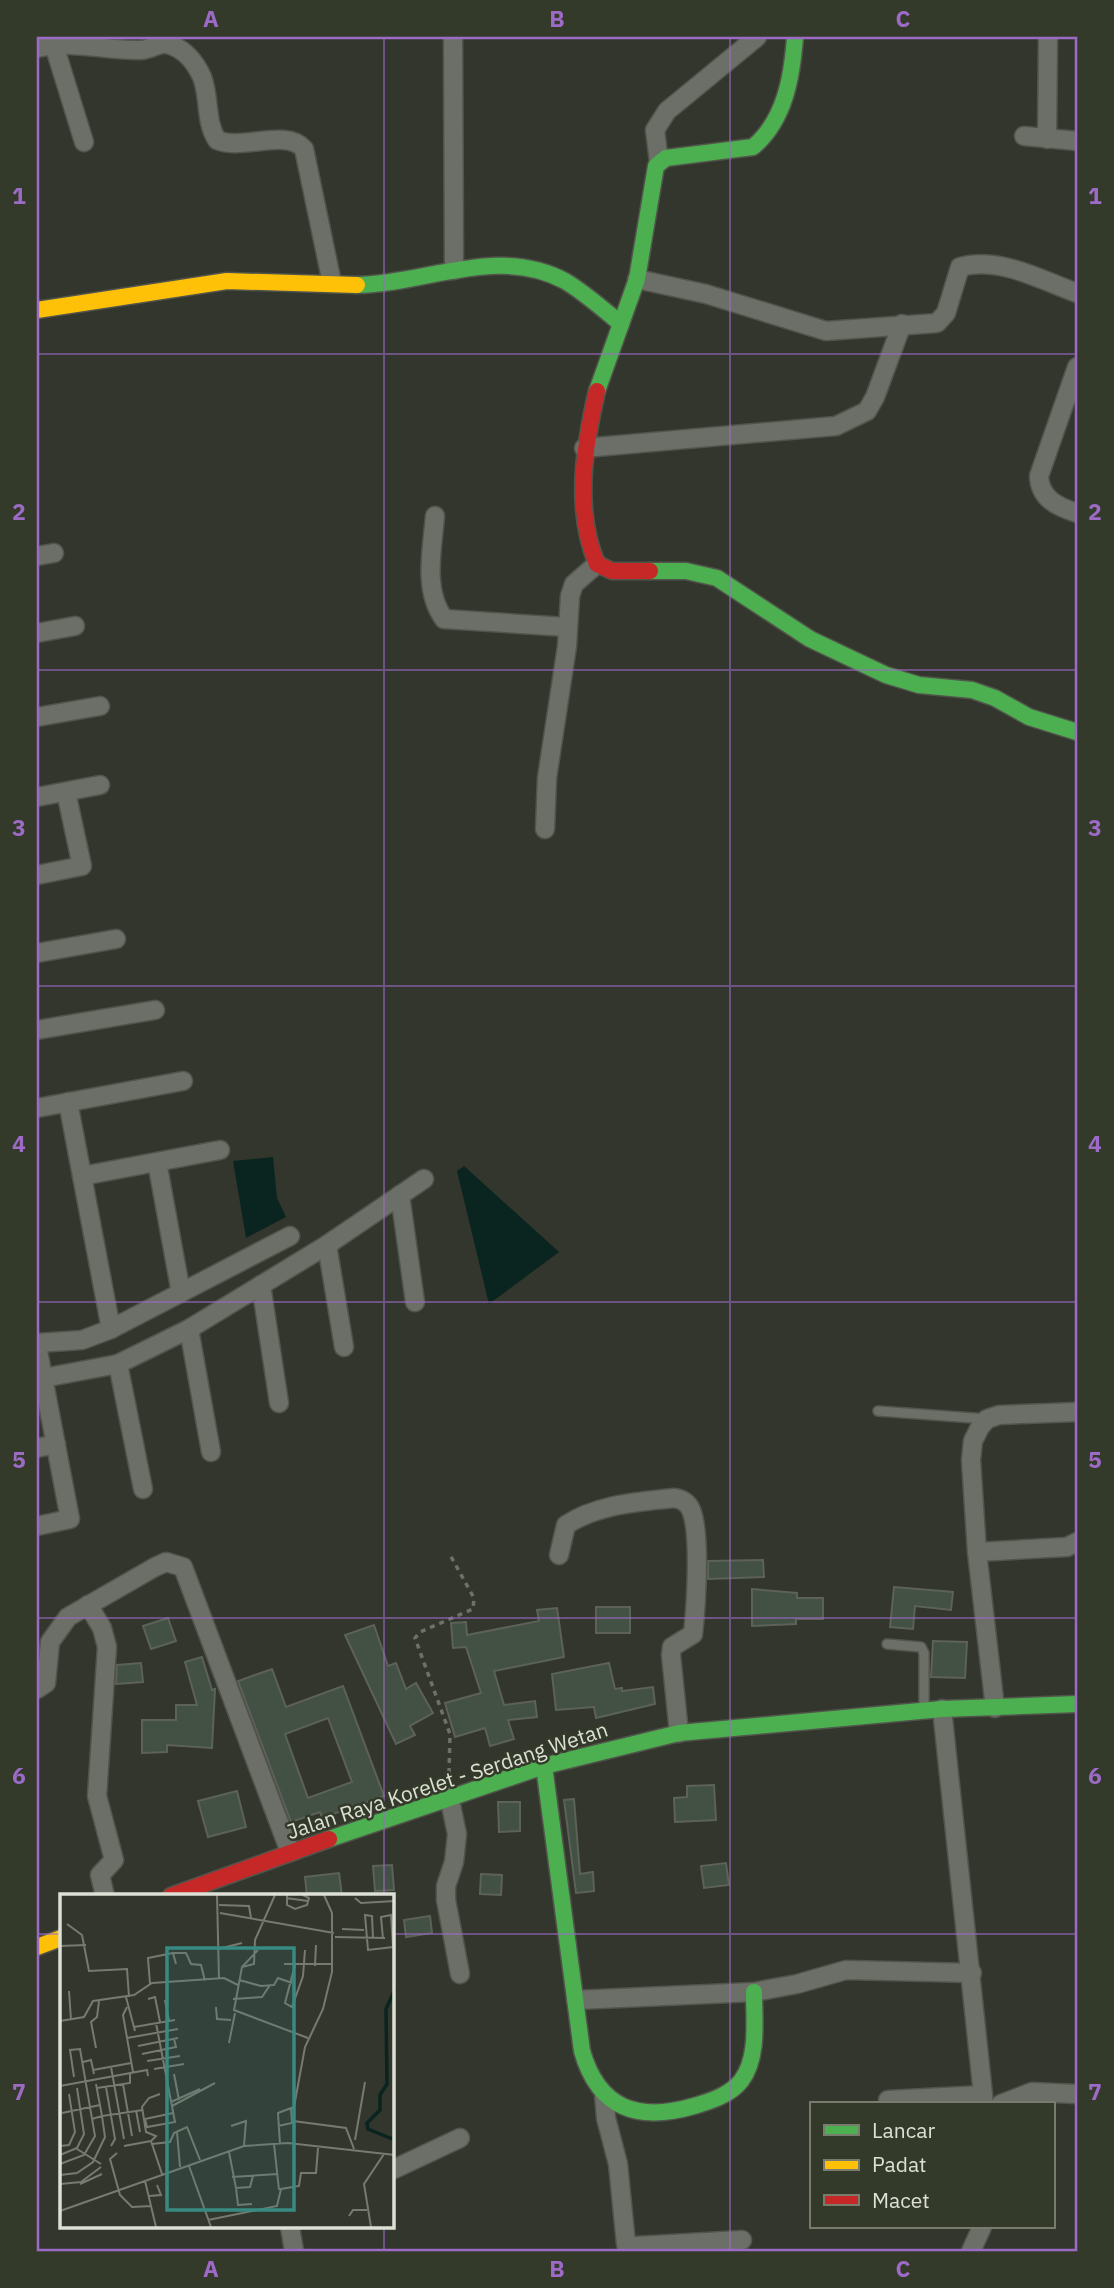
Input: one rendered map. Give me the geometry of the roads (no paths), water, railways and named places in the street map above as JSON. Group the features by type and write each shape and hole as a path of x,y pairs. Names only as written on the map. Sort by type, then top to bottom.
{"street":[{"path":"453,37 454,270"},
{"path":"757,37 667,111 655,130 659,162 637,279 601,375 584,448 586,538 597,564 612,571 686,571 717,578 765,612 810,639 886,675 919,685 972,690 995,698 1029,717 1077,732"},
{"path":"659,162 666,158 752,147 760,142 768,134 778,114 794,54 795,37"},
{"path":"1046,139 1048,37"},
{"path":"84,142 45,47 102,46 137,50 150,49 159,44 172,45 194,62 202,77 217,141 285,140 299,143 304,149 332,283"},
{"path":"1024,136 1077,141"},
{"path":"37,310 227,281 332,283 347,286 385,284 501,263 534,267 569,281 621,324"},
{"path":"637,279 706,294 826,331 937,323 946,313 960,267 971,264 994,264 1077,293"},
{"path":"584,448 836,426 867,411 875,397 902,324"},
{"path":"1077,368 1039,476 1041,491 1056,506 1077,513"},
{"path":"435,516 431,579 436,607 444,619 567,627"},
{"path":"545,829 547,778 574,584 597,564"},
{"path":"37,633 75,626"},
{"path":"37,717 100,705"},
{"path":"37,797 100,785"},
{"path":"37,875 82,866 66,792"},
{"path":"37,953 116,939"},
{"path":"37,1030 155,1010"},
{"path":"37,1108 183,1082"},
{"path":"68,1102 111,1329"},
{"path":"82,1176 220,1150"},
{"path":"157,1162 181,1293"},
{"path":"43,1378 118,1364 189,1329 327,1245 424,1179"},
{"path":"400,1195 415,1302"},
{"path":"37,1526 70,1520 37,1344 82,1340 111,1329 290,1236"},
{"path":"327,1245 344,1347"},
{"path":"261,1285 279,1403"},
{"path":"189,1329 211,1452"},
{"path":"118,1364 143,1489"},
{"path":"995,1708 977,1552 971,1460 974,1441 987,1419 999,1415 1077,1412"},
{"path":"37,1448 56,1444"},
{"path":"559,1555 566,1525 581,1515 621,1505 674,1498 682,1499 690,1507 696,1546 693,1634 672,1647 671,1655 679,1733"},
{"path":"977,1552 1067,1547 1077,1542"},
{"path":"37,1689 46,1683 50,1642 56,1630 68,1617 166,1562 183,1567 290,1852"},
{"path":"88,1605 102,1628 107,1647 97,1773 101,1818 114,1860 100,1875 105,1894"},
{"name":"Jalan Raya Korelet - Serdang Wetan","path":"191,1893 290,1852 449,1797 544,1766 679,1733 933,1710 1077,1704"},
{"path":"888,2100 983,2100 972,1973 933,1710"},
{"path":"544,1766 585,2062 604,2094 624,2108 636,2112 689,2107 733,2090 743,2079 750,2057 754,1992"},
{"path":"449,1797 457,1834 454,1862 446,1886 446,1900 460,1974"},
{"path":"37,1947 60,1938"},
{"path":"576,2000 754,1992 797,1984 846,1970 972,1973"},
{"path":"1006,2102 1032,2092 1077,2094"},
{"path":"604,2094 606,2118 618,2164 626,2244 636,2246 743,2240"},
{"path":"394,2168 460,2138"},
{"path":"290,2228 294,2251"},
{"path":"971,2251 982,2228"}],"lane":[{"path":"878,1411 987,1419"},
{"path":"887,1644 921,1647 933,1710"}],"water":[{"path":"273,1157 277,1198 286,1217 246,1238 233,1161"},
{"path":"464,1166 559,1252 489,1304 457,1171"}]}
